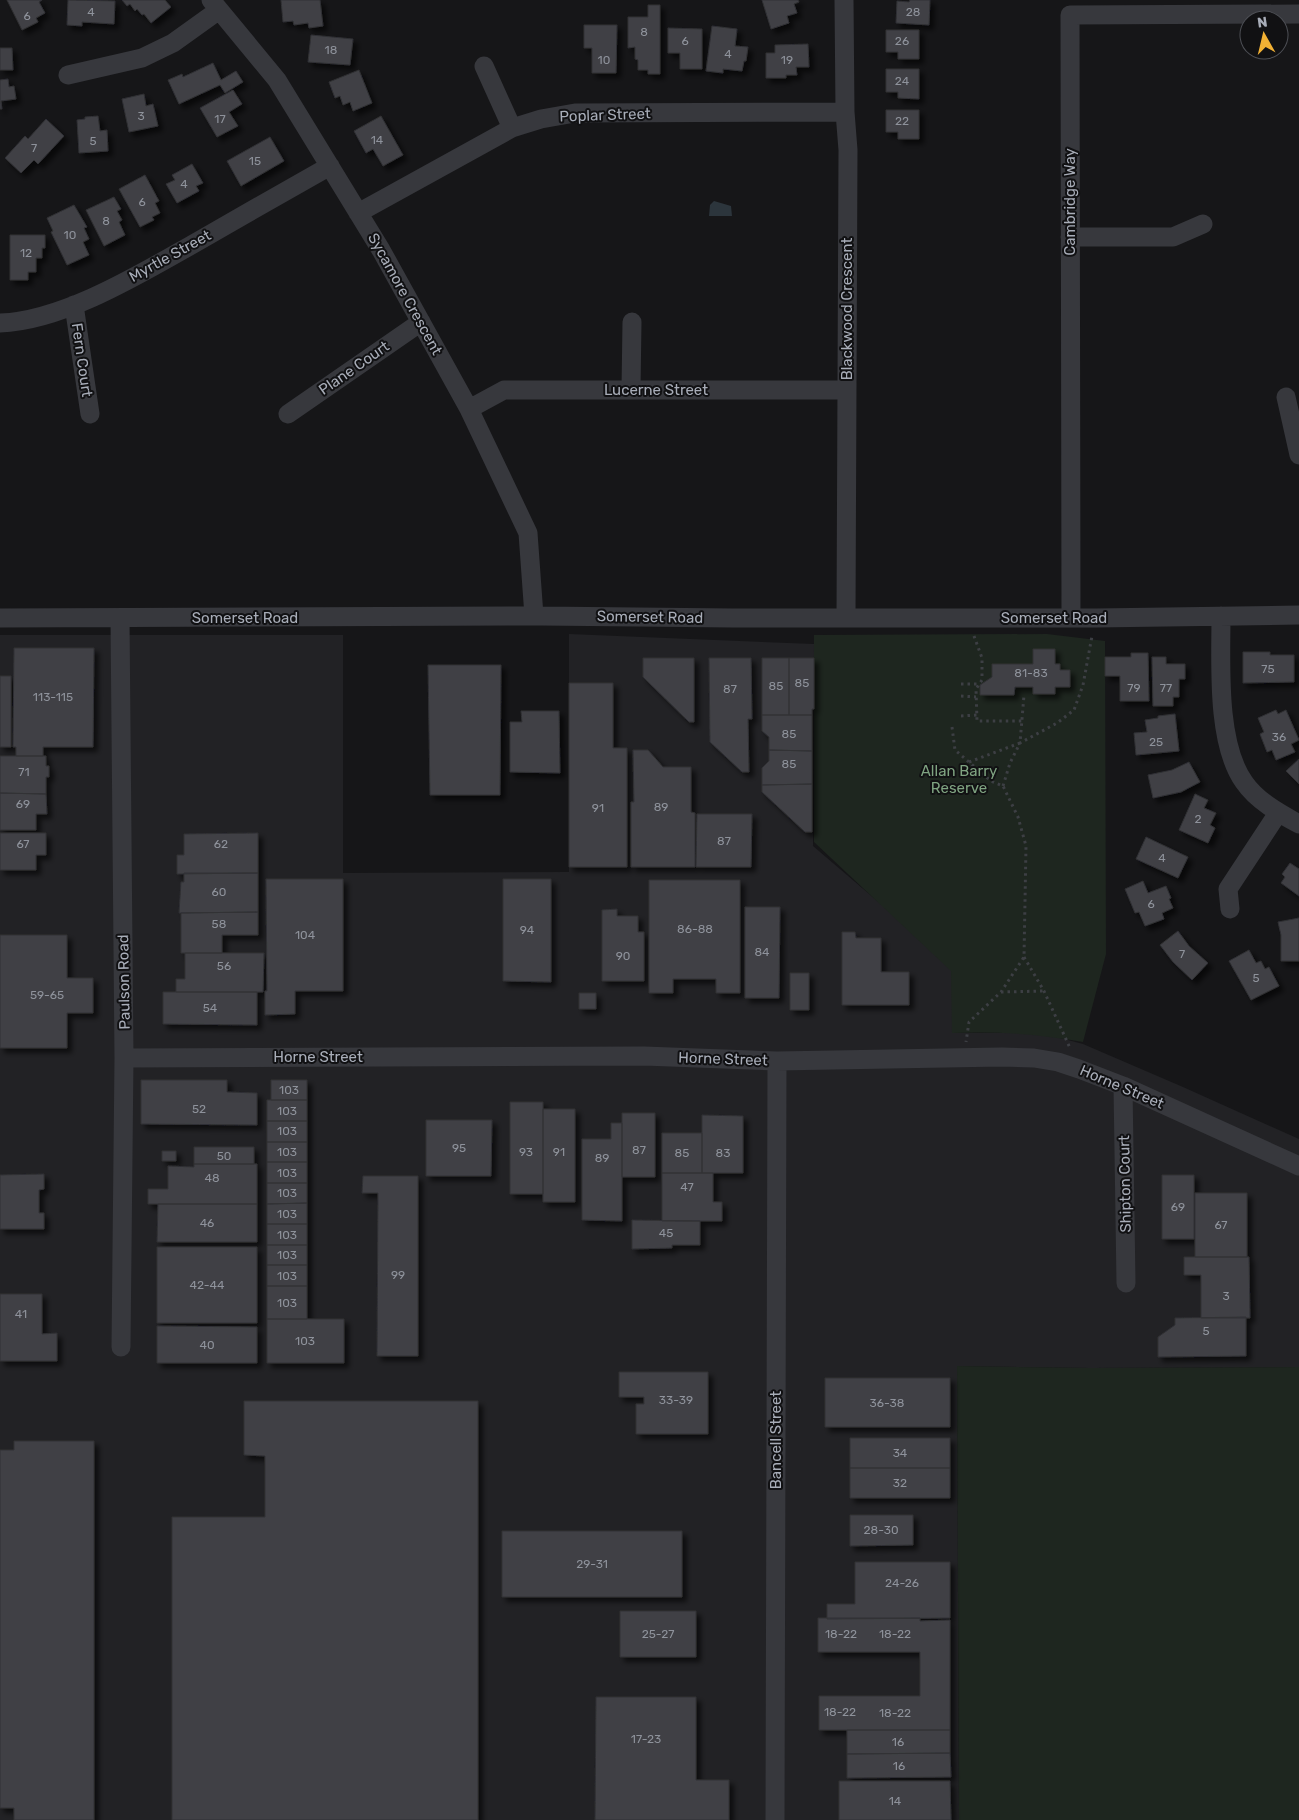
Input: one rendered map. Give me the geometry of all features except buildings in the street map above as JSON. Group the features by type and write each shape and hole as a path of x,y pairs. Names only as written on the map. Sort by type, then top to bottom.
{"street":[{"name":"Blackwood Crescent","path":"844,0 848,150 846,618"},
{"path":"68,75 142,58 173,43 215,5"},
{"name":"Sycamore Crescent","path":"215,5 277,80 358,213 469,409 528,533 534,616"},
{"name":"Cambridge Way","path":"1071,618 1070,15 1299,14"},
{"path":"484,66 512,128"},
{"name":"Poplar Street","path":"358,213 512,128 541,119 575,113 846,112"},
{"name":"Myrtle Street","path":"0,322 42,317 74,305 141,274 330,166"},
{"path":"1070,237 1173,237 1203,224"},
{"name":"Fern Court","path":"74,305 90,414"},
{"name":"Plane Court","path":"288,414 421,322"},
{"path":"631,389 632,322"},
{"name":"Lucerne Street","path":"469,409 504,390 847,390"},
{"path":"1286,397 1299,455"},
{"name":"Somerset Road","path":"0,618 534,616 1096,618 1299,616"},
{"path":"1221,616 1223,707 1228,742 1234,762 1243,782 1254,794 1278,813 1299,824"},
{"name":"Paulson Road","path":"120,618 124,1058 121,1346"},
{"path":"1230,910 1228,889 1278,813"},
{"name":"Horne Street","path":"124,1058 644,1056 777,1061 963,1057 1034,1058 1058,1062 1123,1086 1299,1166"},
{"name":"Bancell Street","path":"774,1820 777,1061"},
{"name":"Shipton Court","path":"1123,1086 1126,1283"}],"path":[{"path":"973,618 973,632 982,658 982,680 976,689 977,721 1022,721"},
{"path":"969,762 1020,743 1057,723 1074,710 1083,685 1096,618"},
{"path":"961,684 980,684"},
{"path":"1003,786 1010,763 1020,743 1024,695"},
{"path":"961,696 976,697"},
{"path":"960,716 977,715"},
{"path":"952,727 955,750 991,781 1003,786 1018,817 1026,846 1024,957 1044,991 1080,1069"},
{"path":"963,1057 969,1022 1001,992 1024,957"},
{"path":"1001,992 1044,991"}],"shaded area":[{"path":"714,201 731,206 732,216 709,216 710,205"},
{"path":"569,634 814,644 813,846 958,970 953,1033 1030,1033 1053,1036 1083,1044 1299,1139 1299,1367 1090,1368 957,1366 959,1820 0,1820 0,635 343,635 343,873 569,872"}],"green space":[{"name":"Allan Barry Reserve","path":"1047,634 1105,641 1106,954 1083,1042 1018,1034 952,1033 951,971 814,842 814,635"},
{"path":"957,1366 1090,1368 1299,1367 1299,1820 959,1820"}]}
